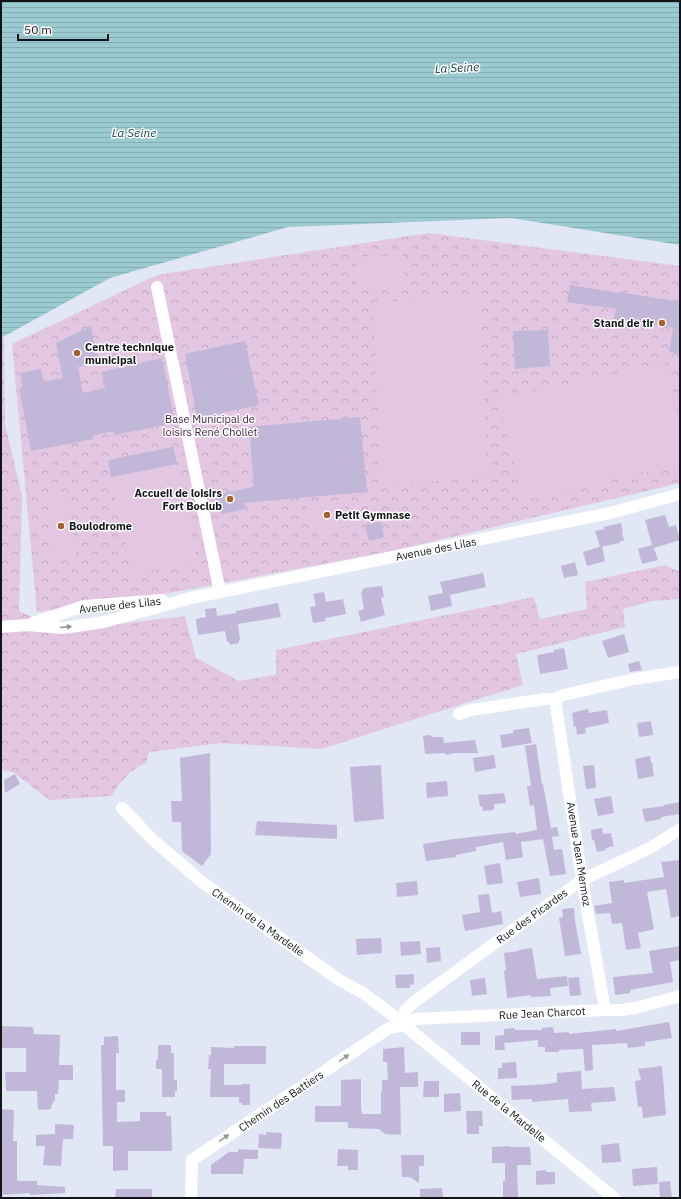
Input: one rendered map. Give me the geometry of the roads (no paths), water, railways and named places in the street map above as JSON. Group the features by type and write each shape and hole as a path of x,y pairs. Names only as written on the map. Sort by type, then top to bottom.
{"street":[{"path":"157,287 220,592"},
{"name":"Avenue des Lilas","path":"1,627 27,625 63,628 101,622 191,598 610,513 680,494"},
{"name":"Avenue des Lilas","path":"27,625 84,606 191,598"},
{"path":"97,605 101,622"},
{"path":"84,606 88,624"},
{"path":"459,714 471,710 545,699 555,699 563,695 634,679 680,672"},
{"name":"Avenue Jean Mermoz","path":"555,699 582,880 605,1010"},
{"name":"Chemin de la Mardelle","path":"122,808 152,839 203,883 339,980 363,993 404,1025"},
{"name":"Rue des Picardes","path":"404,1025 405,1011 414,1002 582,880 650,848 680,829"},
{"name":"Rue Jean Charcot","path":"404,1025 416,1019 622,1010 680,996"},
{"name":"Chemin des Battiers","path":"191,1198 192,1160 390,1028 404,1025"},
{"name":"Rue de la Mardelle","path":"404,1025 614,1198"}],"water":[{"name":"La Seine","path":"1,1 680,1 680,245 511,218 288,227 110,278 1,338"}],"place":[{"name":"Stand de tir","path":"662,323"},
{"name":"Centre technique municipal","path":"77,353"},
{"name":"Accueil de loisirs Fort Boclub","path":"230,499"},
{"name":"Petit Gymnase","path":"327,515"},
{"name":"Boulodrome","path":"61,526"}],"park label":[{"name":"Base Municipal de loisirs René Chollet","path":"210,425"}]}
